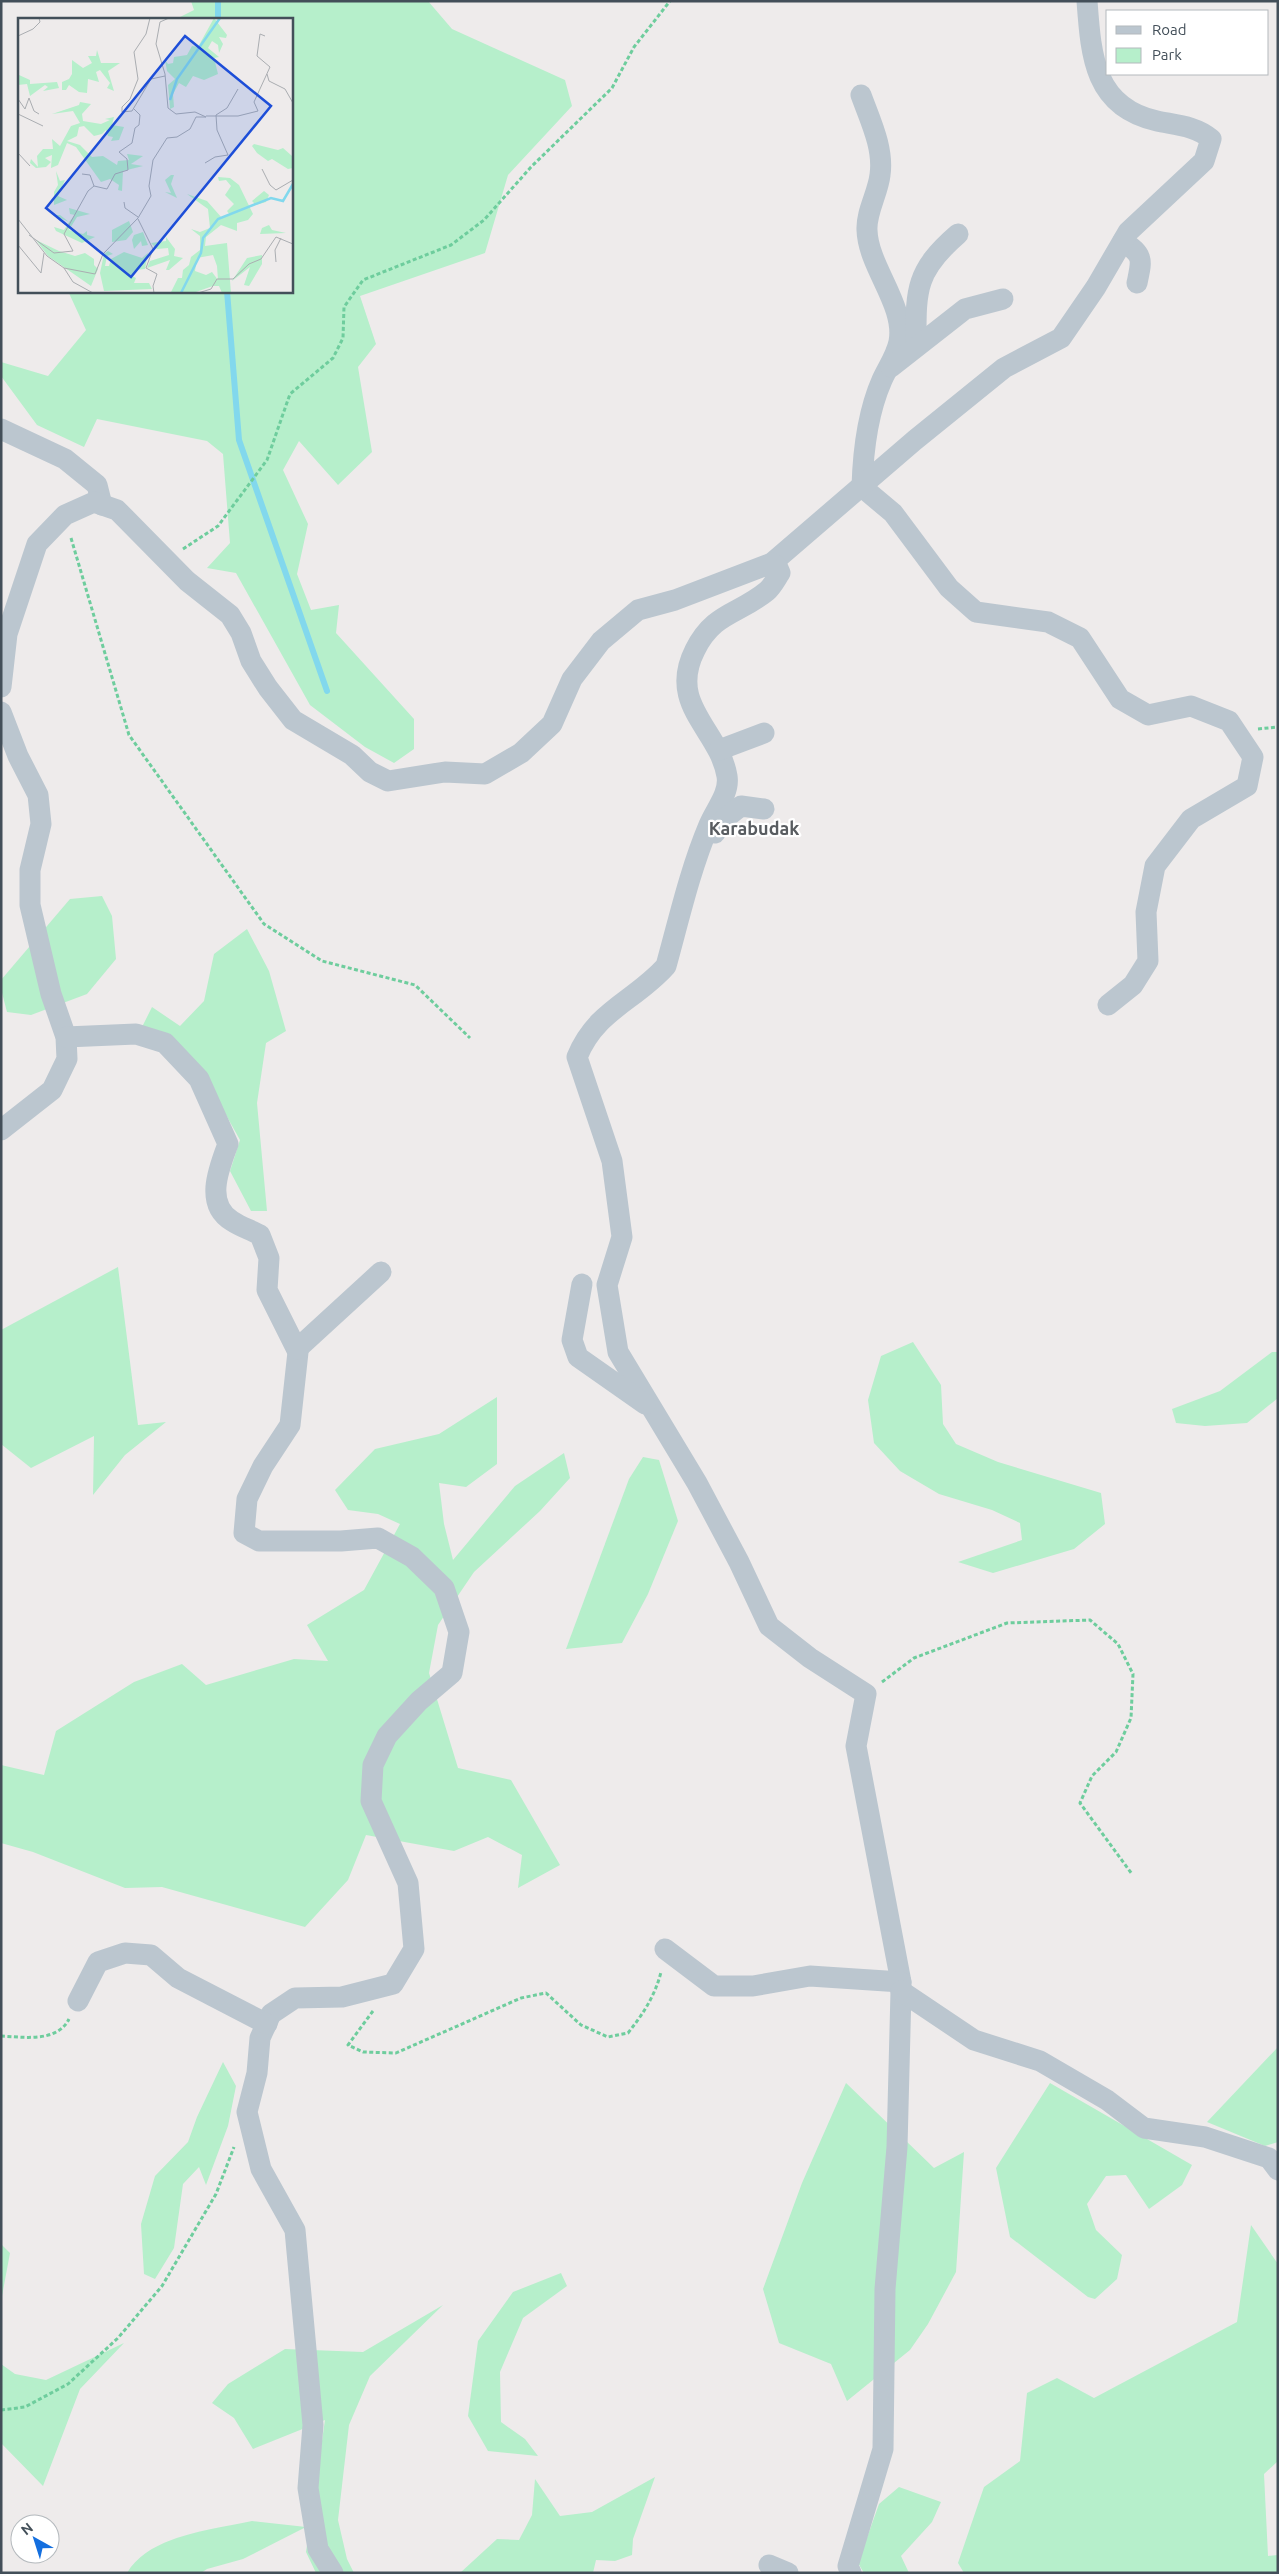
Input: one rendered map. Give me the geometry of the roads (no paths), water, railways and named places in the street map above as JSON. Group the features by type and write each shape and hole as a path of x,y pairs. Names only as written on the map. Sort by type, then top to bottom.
{"street":[{"path":"1,687 7,634 38,544 65,515 94,502 117,510 186,581 230,615 241,633 255,667 268,688 293,720 352,755 370,772 388,781 445,772 485,774 521,753 552,724 572,680 601,641 638,610 675,600 772,563 915,440 1004,368 1061,338 1096,286 1128,232 1204,161 1211,139 1201,131 1150,119 1121,106 1102,86 1090,39 1087,1"},
{"path":"861,95 881,156 880,176 867,230 883,283 896,312 899,341 882,381 863,443 862,487"},
{"path":"916,346 916,297 922,273 940,250 958,234"},
{"path":"1123,241 1138,251 1141,261 1137,284"},
{"path":"888,368 965,309 1003,299"},
{"path":"1,429 65,459 97,485 102,505"},
{"path":"862,487 893,513 949,588 976,612 1048,622 1080,638 1120,699 1148,715 1191,706 1229,721 1253,758 1247,786 1191,819 1155,866 1146,912 1148,961 1133,985 1108,1005"},
{"path":"772,563 777,566 780,573 768,591 710,626 694,651 687,678 689,703 718,750 727,777 721,803 709,824 695,865 666,966 656,977 601,1019 584,1039 577,1057 612,1160 622,1236 607,1285 618,1352 697,1483 739,1562 769,1626 810,1658 866,1694 856,1746 901,1987 897,2146 885,2289 883,2449 848,2566 851,2573"},
{"path":"1,712 18,756 38,795 41,824 30,870 30,905 50,994 66,1037 67,1059 52,1090 1,1130"},
{"path":"718,750 764,733"},
{"path":"695,865 723,820 741,806 764,809"},
{"path":"66,1037 136,1034 165,1043 199,1079 228,1144 216,1176 216,1202 230,1220 260,1235 269,1258 267,1290 297,1349 290,1425 263,1466 246,1499 244,1534 259,1541 331,1541 378,1538 412,1557 444,1588 459,1632 452,1672 419,1701 386,1736 374,1765 371,1801 408,1882 414,1949 393,1984 342,1997 295,1998 271,2014 260,2038 257,2073 247,2112 261,2169 295,2230 314,2425 308,2488 318,2549 333,2573"},
{"path":"297,1349 381,1272"},
{"path":"582,1284 572,1340 578,1357 653,1410"},
{"path":"666,1949 714,1986 753,1986 810,1976 901,1987 974,2040 1040,2061 1107,2100 1144,2128 1205,2137 1269,2158 1278,2170"},
{"path":"78,2001 98,1962 124,1953 151,1955 178,1978 267,2024"}],"waterway":[{"path":"218,1 218,18"},
{"path":"227,292 239,440 327,691"}],"district":[{"name":"Karabudak","path":"754,828"}]}
